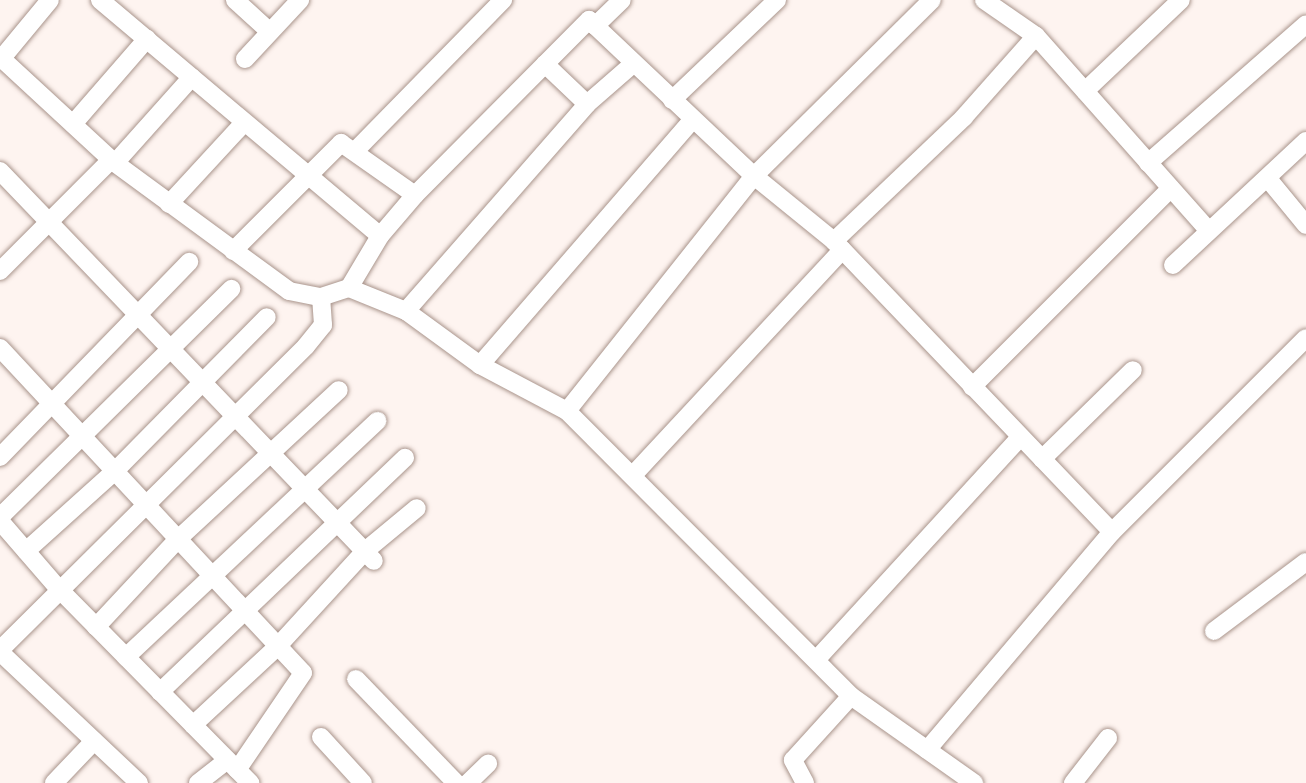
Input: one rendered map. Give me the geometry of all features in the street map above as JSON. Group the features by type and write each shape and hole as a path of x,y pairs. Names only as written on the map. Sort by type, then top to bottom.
{"street":[{"path":"50,0 1,58 113,161 289,291 321,297 349,288 406,311 480,365 567,411 634,474 851,696 974,783"},
{"path":"100,0 192,77 242,125 380,236"},
{"path":"235,0 270,32"},
{"path":"245,59 300,0"},
{"path":"357,149 503,0"},
{"path":"595,26 622,0"},
{"path":"672,100 777,0"},
{"path":"567,411 754,176 932,0"},
{"path":"984,0 1036,36 1208,230"},
{"path":"1085,91 1181,0"},
{"path":"349,288 380,236 415,195 589,20 754,176 838,245 1112,532"},
{"path":"1148,163 1306,24"},
{"path":"634,474 838,245 964,117 1036,36"},
{"path":"73,124 147,39"},
{"path":"406,311 587,104 634,63"},
{"path":"545,64 587,104"},
{"path":"0,271 113,161 192,77"},
{"path":"480,365 693,119"},
{"path":"169,204 242,125"},
{"path":"1173,265 1208,230 1269,180 1306,141"},
{"path":"233,251 341,143 357,149 415,195"},
{"path":"0,171 140,313 370,556"},
{"path":"1269,180 1306,225"},
{"path":"972,387 1171,188"},
{"path":"0,457 189,262"},
{"path":"231,289 0,519 58,588 238,771"},
{"path":"139,783 3,659 58,588 149,507 323,325 321,297"},
{"path":"26,551 115,471 267,317"},
{"path":"927,750 1112,532 1306,338"},
{"path":"0,348 303,673 238,771 198,783"},
{"path":"1042,459 1133,370"},
{"path":"96,627 178,539 339,390"},
{"path":"126,657 377,421"},
{"path":"816,660 1020,437"},
{"path":"160,692 246,612 336,520 405,458"},
{"path":"193,725 278,646 417,508"},
{"path":"1214,631 1306,562"},
{"path":"356,679 456,783"},
{"path":"805,783 793,760 851,696"},
{"path":"321,737 363,783"},
{"path":"1073,783 1108,738"},
{"path":"54,783 94,741"},
{"path":"468,783 488,764"}]}
